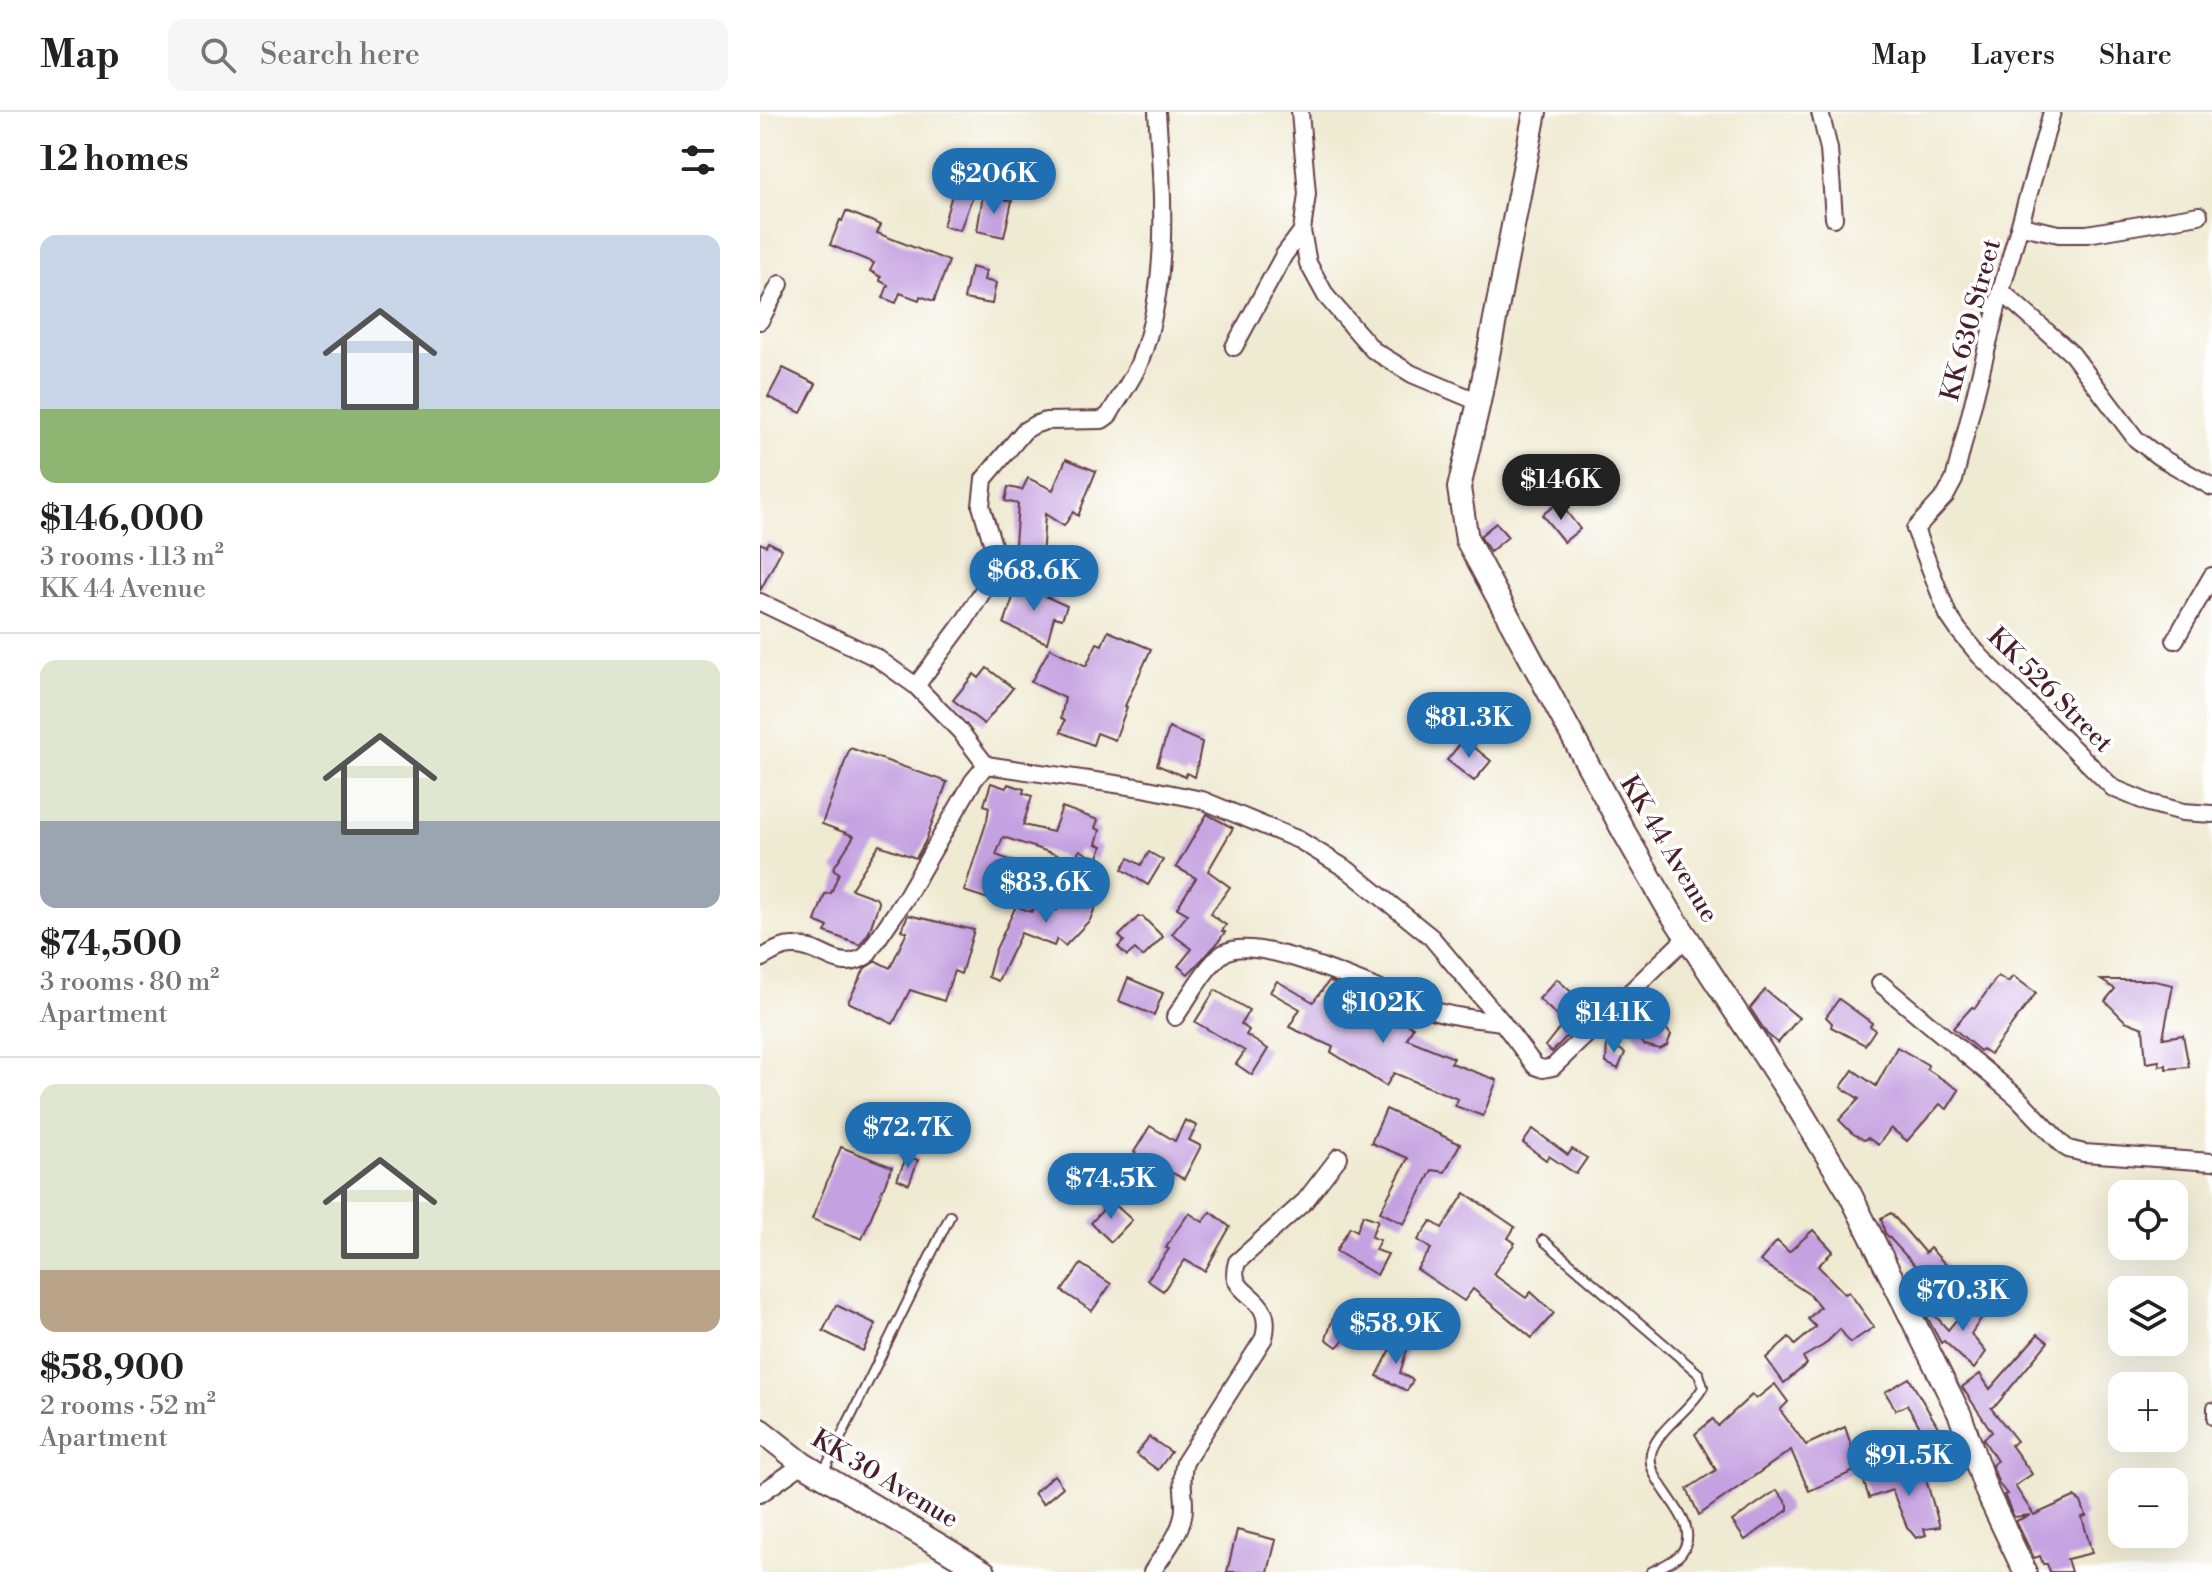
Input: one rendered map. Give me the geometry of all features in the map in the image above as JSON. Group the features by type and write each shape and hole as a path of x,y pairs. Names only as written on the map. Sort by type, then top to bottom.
{"main road":[{"name":"KK 44 Avenue","path":"1535,112 1479,402 1459,488 1467,540 1669,910 1798,1107 1849,1192 1960,1415 1987,1492 2025,1572"},
{"name":"KK 30 Avenue","path":"760,1430 812,1470 984,1572"}],"street":[{"path":"916,686 965,620 996,570 996,555 981,506 984,479 1024,431 1034,425 1046,421 1102,420 1109,415 1139,364 1152,323 1164,206 1157,112"},
{"path":"1300,112 1307,194 1302,231 1308,263 1326,296 1373,350 1412,374 1479,402"},
{"path":"1820,112 1829,149 1834,218"},
{"name":"KK 630 Street","path":"1915,529 1946,495 1954,480 2001,291 2052,112"},
{"path":"2021,226 2059,234 2087,234 2199,215"},
{"path":"1234,347 1284,255 1302,231"},
{"path":"760,321 780,284"},
{"path":"2001,291 2072,354 2136,439 2158,456 2212,487"},
{"name":"KK 526 Street","path":"1915,529 1948,615 1959,631 1980,656 2113,788 2149,803 2183,812 2212,814"},
{"path":"2175,640 2212,576"},
{"path":"760,602 877,658 916,686 960,731 986,765 1143,788 1202,800 1299,840 1348,870 1431,937 1535,1066 1543,1069 1553,1067 1688,936"},
{"path":"760,959 784,946 799,945 846,964 866,956 905,899 973,781 986,765"},
{"path":"1175,1017 1224,953 1255,948 1312,964 1450,1016 1502,1022"},
{"path":"1880,983 2025,1104 2068,1149 2084,1153 2212,1162"},
{"path":"1152,1572 1182,1521 1184,1508 1180,1477 1185,1462 1264,1338 1268,1322 1263,1309 1236,1282 1234,1271 1237,1262 1305,1201 1339,1157"},
{"path":"760,1494 812,1470"}],"lane":[{"path":"812,1470 950,1216"},
{"path":"1543,1240 1699,1374 1703,1387 1697,1400 1663,1433 1651,1451 1658,1479 1686,1525 1688,1540 1681,1554 1651,1572"},
{"path":"2212,1407 2212,1420"}],"building":[{"path":"956,181 976,187 960,230 943,226"},
{"path":"983,195 1012,201 1004,237 977,231"},
{"path":"846,211 881,225 877,233 949,261 934,301 920,296 919,300 900,293 896,303 883,298 888,285 870,271 874,263 830,245"},
{"path":"971,267 986,271 984,280 996,283 992,304 964,299"},
{"path":"783,368 816,384 801,413 768,397"},
{"path":"1066,459 1096,471 1078,516 1073,512 1064,526 1045,514 1042,559 1014,557 1018,504 1005,501 1008,487 1022,490 1028,478 1053,490"},
{"path":"1559,502 1580,529 1564,542 1542,515"},
{"path":"1496,523 1508,537 1490,552 1480,536"},
{"path":"768,542 782,549 760,591 760,543 766,546"},
{"path":"1017,586 1067,606 1062,619 1054,617 1047,643 1004,624"},
{"path":"1108,631 1151,649 1125,706 1115,740 1097,733 1093,745 1061,732 1065,720 1061,718 1065,698 1031,682 1050,648 1086,666 1097,643 1102,645"},
{"path":"987,668 1013,688 984,724 953,700 974,674 979,678"},
{"path":"1169,728 1202,742 1195,777 1187,773 1185,777 1157,765"},
{"path":"1464,739 1491,761 1474,781 1447,760"},
{"path":"850,748 947,782 916,858 879,845 851,889 876,898 879,903 869,932 860,945 825,932 828,927 815,921 825,894 831,893 839,873 833,869 854,836 822,824"},
{"path":"991,783 1024,789 1023,793 1032,796 1023,825 1053,832 1062,807 1098,820 1095,828 1100,830 1096,844 1102,846 1097,860 1080,850 1073,860 1003,837 996,855 1018,863 1004,904 964,891 987,820 989,807 984,805"},
{"path":"1207,814 1233,828 1208,871 1230,887 1210,914 1226,925 1216,945 1188,974 1178,966 1192,949 1172,934 1188,914 1177,908 1196,878 1176,867"},
{"path":"1149,852 1163,860 1148,885 1122,869 1129,858 1141,865"},
{"path":"1070,884 1100,895 1090,920 1065,946 1057,939 1054,946 1021,933 998,981 988,977 995,951 1016,906 1031,912 1034,907 1048,912 1050,908 1057,910"},
{"path":"908,915 974,930 961,974 954,971 944,1001 910,990 893,1024 848,1002 865,968 876,961 890,968 907,932 901,930"},
{"path":"1138,917 1143,917 1163,937 1143,957 1135,949 1127,956 1118,947 1124,941 1119,936"},
{"path":"1998,976 2008,982 2013,976 2036,993 1990,1054 1982,1049 1980,1051 1953,1028 1972,1007 1975,1008"},
{"path":"1128,978 1163,993 1154,1015 1119,1001"},
{"path":"1557,979 1591,1010 1552,1052 1545,1046 1564,1022 1539,999"},
{"path":"2101,980 2150,980 2173,985 2163,1038 2183,1035 2189,1067 2166,1069 2166,1065 2159,1066 2159,1061 2146,1063 2143,1028 2125,1021 2105,1001 2115,989"},
{"path":"1277,981 1313,1002 1329,981 1339,985 1370,1008 1372,1005 1413,1027 1407,1039 1454,1058 1451,1063 1497,1080 1483,1116 1455,1106 1458,1099 1394,1073 1386,1086 1331,1052 1333,1047 1289,1027 1300,1009 1270,992"},
{"path":"1215,990 1249,1010 1241,1024 1249,1030 1246,1035 1268,1049 1252,1075 1236,1064 1245,1051 1195,1022"},
{"path":"1765,990 1799,1018 1778,1043 1767,1034 1750,1008"},
{"path":"1642,996 1671,1035 1667,1045 1660,1049 1644,1045 1622,1018"},
{"path":"1839,999 1872,1023 1870,1026 1875,1030 1865,1045 1831,1027 1832,1023 1826,1017"},
{"path":"1607,1040 1625,1053 1618,1069 1606,1063"},
{"path":"1897,1047 1928,1065 1927,1069 1959,1090 1947,1109 1940,1104 1907,1141 1891,1128 1878,1145 1852,1133 1839,1120 1859,1099 1841,1087 1853,1070 1876,1086"},
{"path":"1386,1109 1460,1144 1445,1172 1432,1170 1404,1224 1380,1212 1408,1158 1371,1143"},
{"path":"1185,1120 1197,1126 1189,1140 1201,1146 1184,1179 1165,1169 1153,1186 1128,1173 1138,1155 1134,1152 1150,1126 1175,1141"},
{"path":"1533,1129 1568,1155 1572,1149 1587,1158 1576,1174 1549,1156 1546,1160 1523,1143"},
{"path":"841,1147 892,1167 862,1239 812,1219"},
{"path":"907,1156 918,1160 909,1184 897,1179"},
{"path":"1465,1193 1515,1227 1508,1238 1515,1243 1493,1274 1526,1298 1531,1292 1554,1313 1532,1338 1473,1289 1464,1301 1417,1269 1431,1249 1418,1240 1431,1221 1442,1228"},
{"path":"1111,1201 1132,1220 1111,1242 1091,1223"},
{"path":"1211,1212 1230,1227 1205,1271 1185,1260 1163,1291 1147,1280 1189,1213 1203,1222"},
{"path":"1891,1213 1925,1253 1930,1248 1948,1267 1931,1283 1885,1233 1881,1218"},
{"path":"1363,1215 1378,1220 1371,1237 1380,1240 1375,1250 1388,1254 1377,1275 1336,1251 1350,1227 1357,1231"},
{"path":"1813,1230 1833,1251 1818,1266 1845,1294 1849,1292 1874,1327 1850,1343 1840,1329 1824,1345 1803,1357 1807,1364 1784,1383 1766,1358 1789,1337 1795,1345 1816,1327 1808,1319 1820,1307 1810,1295 1760,1261 1777,1241 1789,1252"},
{"path":"1081,1264 1111,1284 1092,1311 1062,1291"},
{"path":"1976,1296 1988,1308 1971,1334 1986,1352 1974,1369 1944,1341 1941,1343 1927,1317 1932,1312 1948,1330"},
{"path":"836,1305 876,1324 863,1351 823,1331"},
{"path":"1333,1318 1351,1324 1347,1337 1337,1347 1326,1339"},
{"path":"2038,1334 2048,1342 1991,1408 2017,1441 2011,1445 2032,1474 2015,1486 2034,1515 2074,1497 2081,1502 2092,1553 2067,1559 2071,1572 2050,1572 2040,1556 2034,1558 2016,1521 2030,1515 2014,1517 2004,1495 2007,1494 1999,1484 1992,1465 1997,1461 1983,1439 1992,1432 1962,1387 1980,1374 1990,1389"},
{"path":"1396,1339 1409,1343 1400,1373 1413,1380 1407,1391 1377,1376"},
{"path":"1909,1378 1954,1454 1941,1463 1907,1405 1896,1410 1885,1392"},
{"path":"1775,1384 1788,1402 1780,1410 1806,1445 1845,1427 1859,1469 1809,1491 1791,1450 1699,1515 1687,1489 1716,1470 1695,1434 1713,1419 1718,1426 1752,1395 1756,1399"},
{"path":"1149,1437 1171,1452 1158,1470 1136,1454"},
{"path":"1922,1466 1940,1527 1924,1529 1926,1535 1916,1538 1907,1527 1892,1490 1869,1498 1864,1482"},
{"path":"1054,1475 1063,1487 1043,1504 1034,1493"},
{"path":"1777,1490 1788,1505 1788,1510 1745,1540 1732,1521"},
{"path":"1237,1530 1276,1540 1268,1572 1227,1572"}]}
